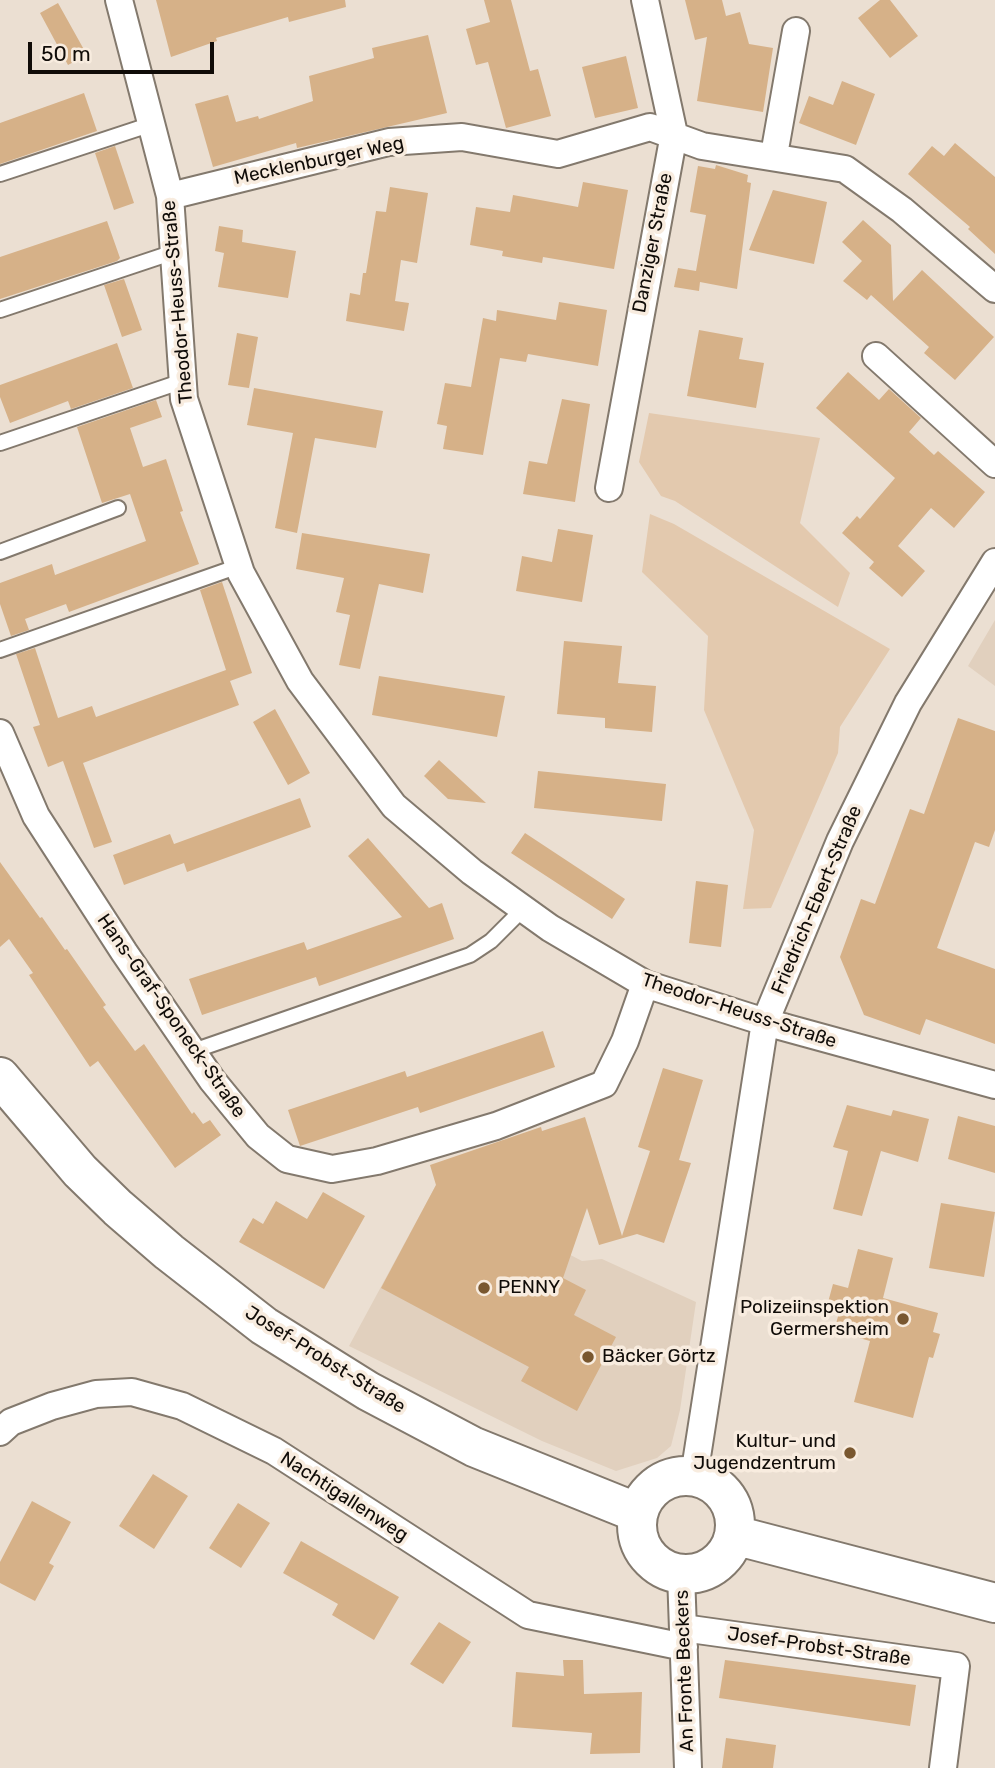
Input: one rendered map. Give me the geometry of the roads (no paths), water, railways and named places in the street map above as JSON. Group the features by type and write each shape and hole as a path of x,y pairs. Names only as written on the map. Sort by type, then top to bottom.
{"main road":[{"name":"Josef-Probst-Straße","path":"0,1077 80,1171 118,1208 169,1252 264,1326 368,1391 474,1447 638,1513"},
{"path":"679,1476 694,1476 709,1481 726,1497 735,1519 734,1535 721,1560 696,1573 681,1574 665,1570 651,1560 639,1538 638,1513 653,1488 679,1476"},
{"path":"734,1535 995,1603"}],"street":[{"name":"Theodor-Heuss-Straße","path":"119,0 170,196 184,399 239,566 300,681 394,806 472,872 523,909 645,984 765,1022 995,1085"},
{"name":"Danziger Straße","path":"610,488 625,390 674,134 645,0"},
{"path":"774,155 796,31"},
{"name":"Mecklenburger Weg","path":"170,196 389,142 462,137 558,154 650,127 702,146 774,155 845,169 902,210 995,289"},
{"path":"876,356 995,464"},
{"name":"Friedrich-Ebert-Straße","path":"694,1476 765,1022 840,841 908,703 995,562"},
{"name":"Hans-Graf-Sponeck-Straße","path":"0,733 36,816 192,1051 258,1136 287,1159 332,1169 422,1150 604,1084 625,1041 645,984"},
{"name":"Nachtigallenweg","path":"0,1432 11,1422 52,1406 96,1394 132,1392 182,1406 275,1451 528,1615 683,1637"},
{"name":"An Fronte Beckers","path":"681,1574 688,1768"},
{"name":"Josef-Probst-Straße","path":"683,1637 956,1665 943,1768"}],"lane":[{"path":"0,174 152,124"},
{"path":"0,310 174,252"},
{"path":"0,443 183,381"},
{"path":"0,552 118,508"},
{"path":"0,650 239,566"},
{"path":"192,1051 470,955 491,940 523,909"}],"place":[{"name":"PENNY","path":"484,1288"},
{"name":"Polizeiinspektion Germersheim","path":"903,1319"},
{"name":"Bäcker Görtz","path":"588,1357"},
{"name":"Kultur- und Jugendzentrum","path":"850,1453"}]}
